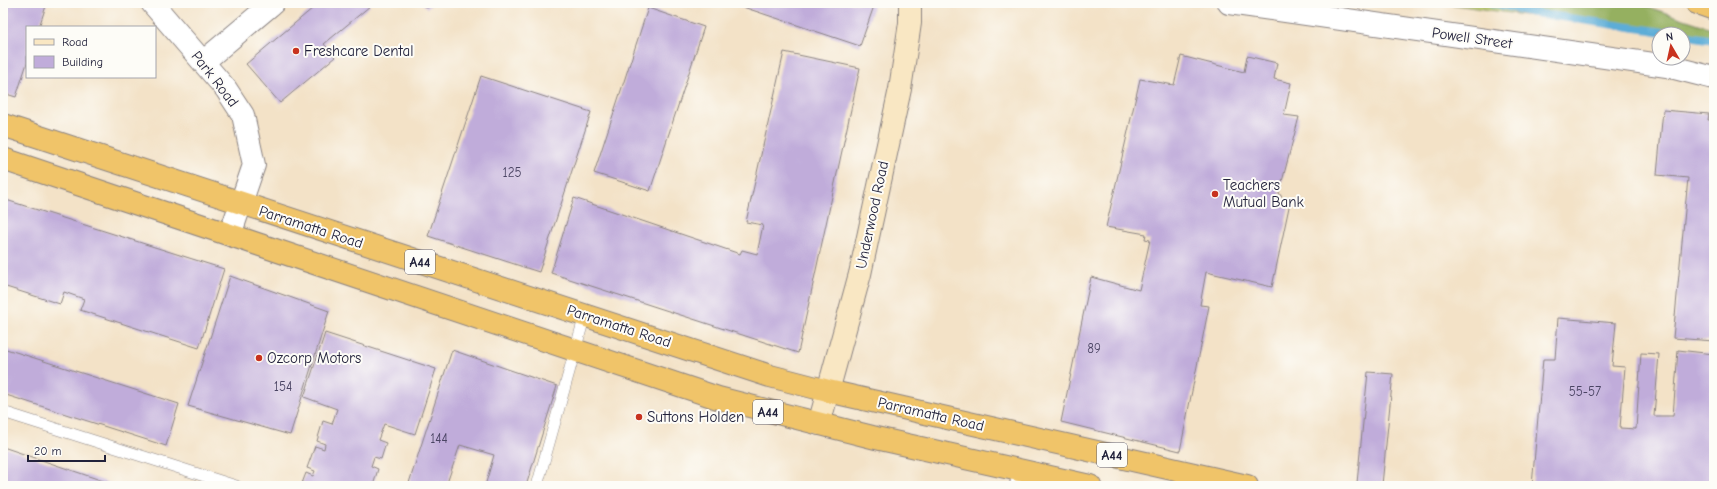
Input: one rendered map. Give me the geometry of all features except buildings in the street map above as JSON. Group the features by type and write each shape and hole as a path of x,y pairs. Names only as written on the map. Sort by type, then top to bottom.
{"highway":[{"path":"1697,3 1714,9"},
{"name":"Parramatta Road","path":"3,125 770,376 828,391 1247,486"},
{"name":"A44","path":"3,159 718,398 1022,479 1090,486"}],"main road":[{"name":"Underwood Road","path":"819,424 860,274 900,90 910,23 910,3"}],"street":[{"name":"Park Road","path":"152,3 226,89 243,115 254,165 230,235"},
{"path":"203,62 272,3"},
{"name":"Powell Street","path":"1229,3 1667,66 1714,78"}],"lane":[{"path":"537,486 585,315"},
{"path":"3,412 236,486"}],"green space":[{"path":"1441,3 1479,3 1531,16"},
{"path":"1501,3 1636,3 1714,29 1714,38 1691,35 1691,26 1651,26 1651,29 1528,10"}],"waterway":[{"path":"1493,3 1528,12 1651,30"},
{"path":"1691,36 1714,40"}],"place":[{"name":"Freshcare Dental","path":"296,51"},
{"name":"Teachers Mutual Bank","path":"1215,194"},
{"name":"Ozcorp Motors","path":"259,358"},
{"name":"Suttons Holden","path":"639,417"}]}
